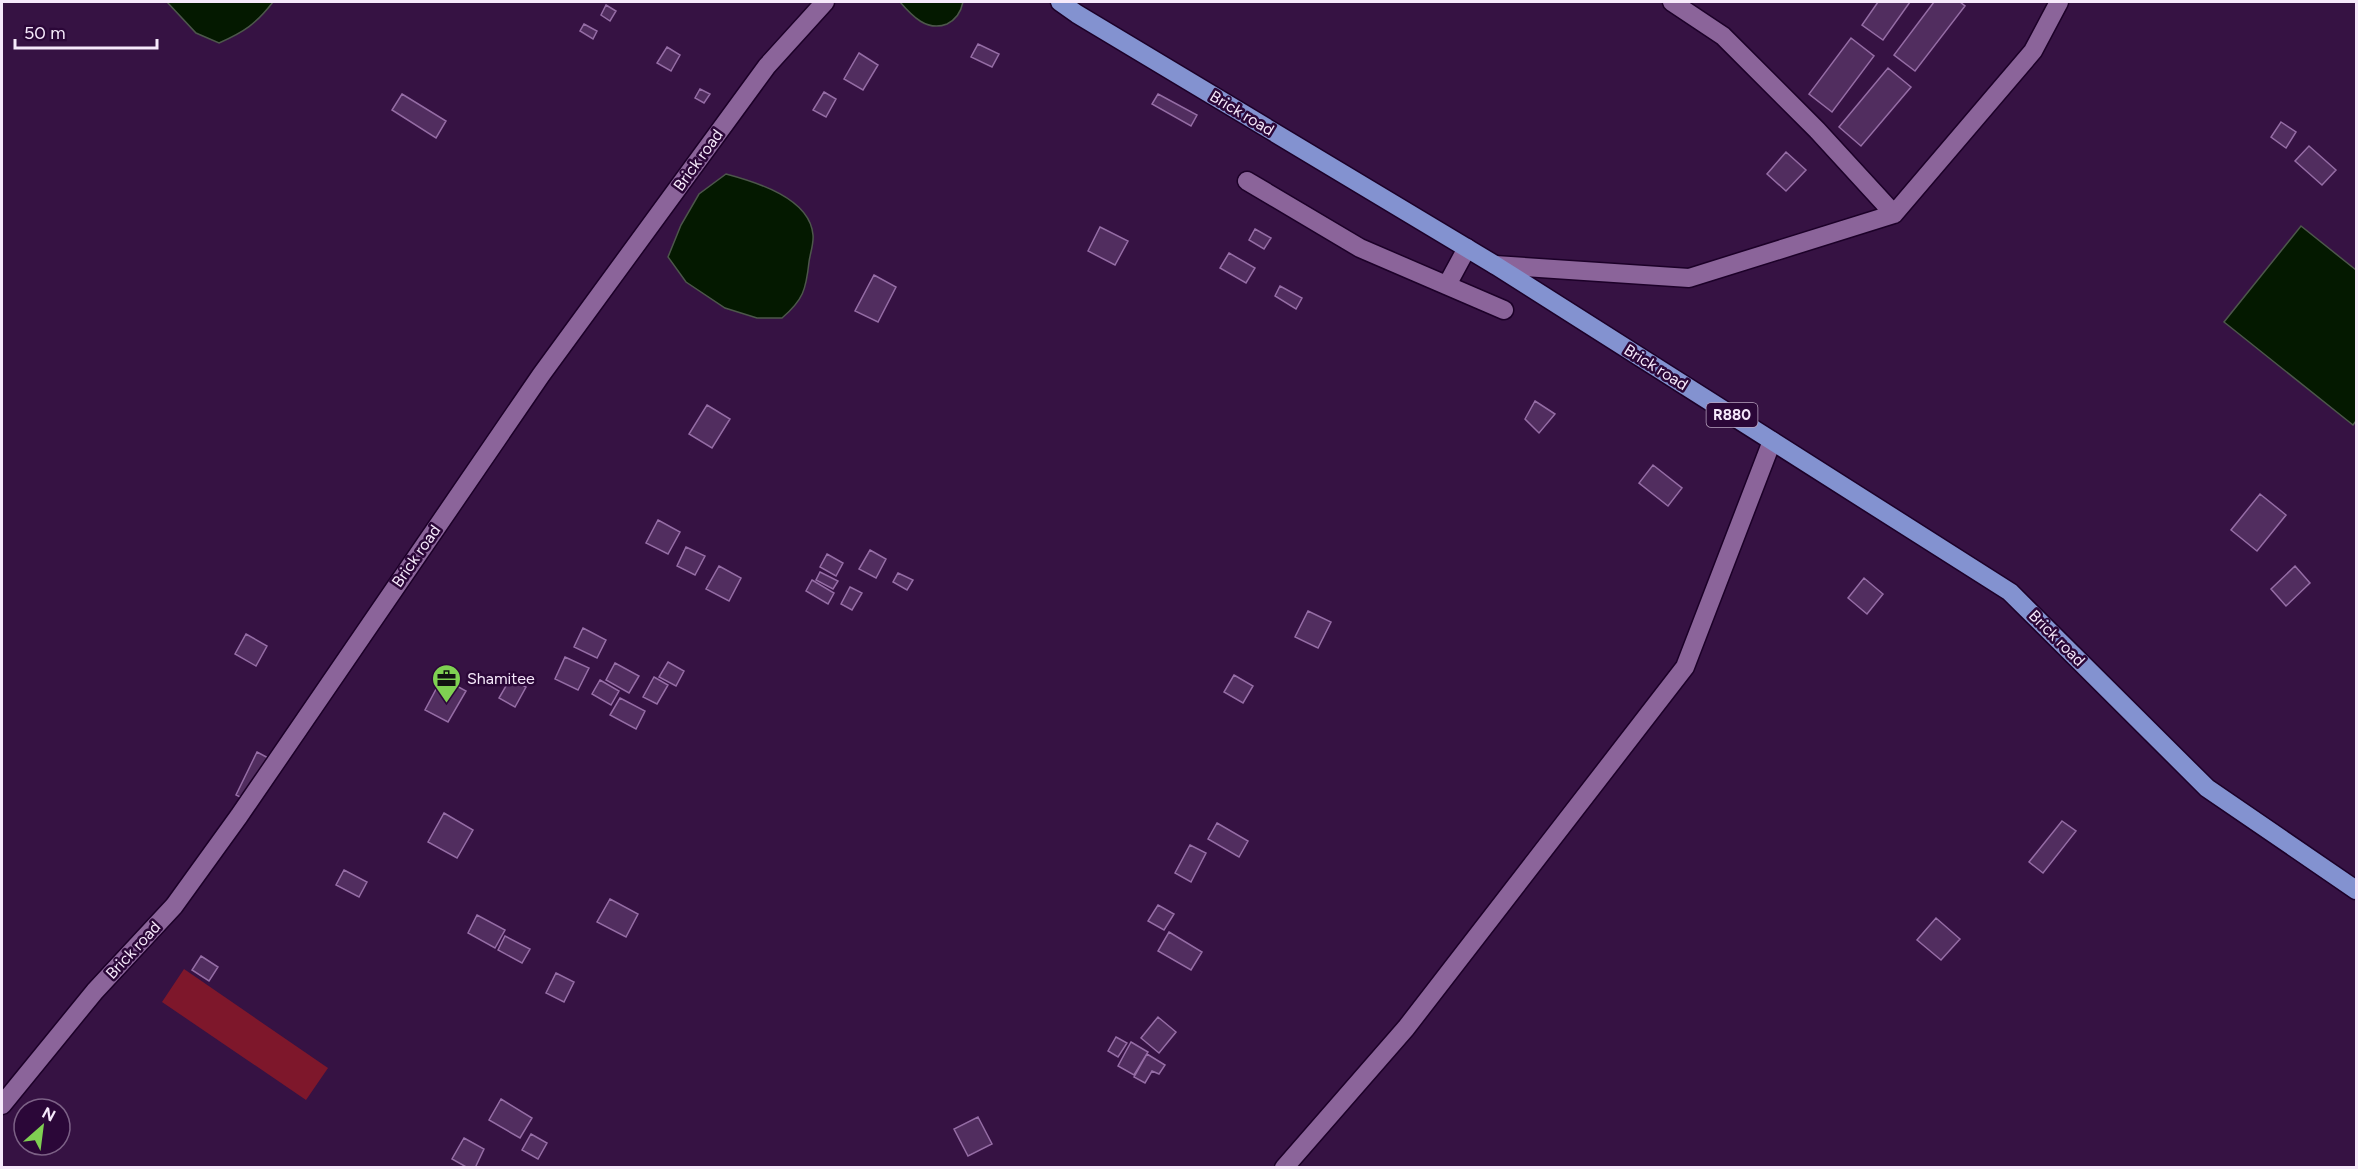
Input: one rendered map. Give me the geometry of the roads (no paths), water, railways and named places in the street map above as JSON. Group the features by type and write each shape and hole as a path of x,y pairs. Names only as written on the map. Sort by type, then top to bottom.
{"main road":[{"name":"Brick road","path":"1060,2 1495,265 2010,592 2207,788 2356,890"}],"street":[{"name":"Brick road","path":"2,1105 95,991 174,906 239,816 541,375 767,66 825,2"},
{"path":"1672,2 1723,36 1817,130 1894,214"},
{"path":"1495,265 1689,278 1894,214 2033,51 2059,2"},
{"path":"1248,182 1360,248 1504,310"},
{"path":"1447,285 1467,249"},
{"path":"1284,1167 1406,1028 1685,667 1772,441"}],"place":[{"name":"Shamitee","path":"446,704"}]}
